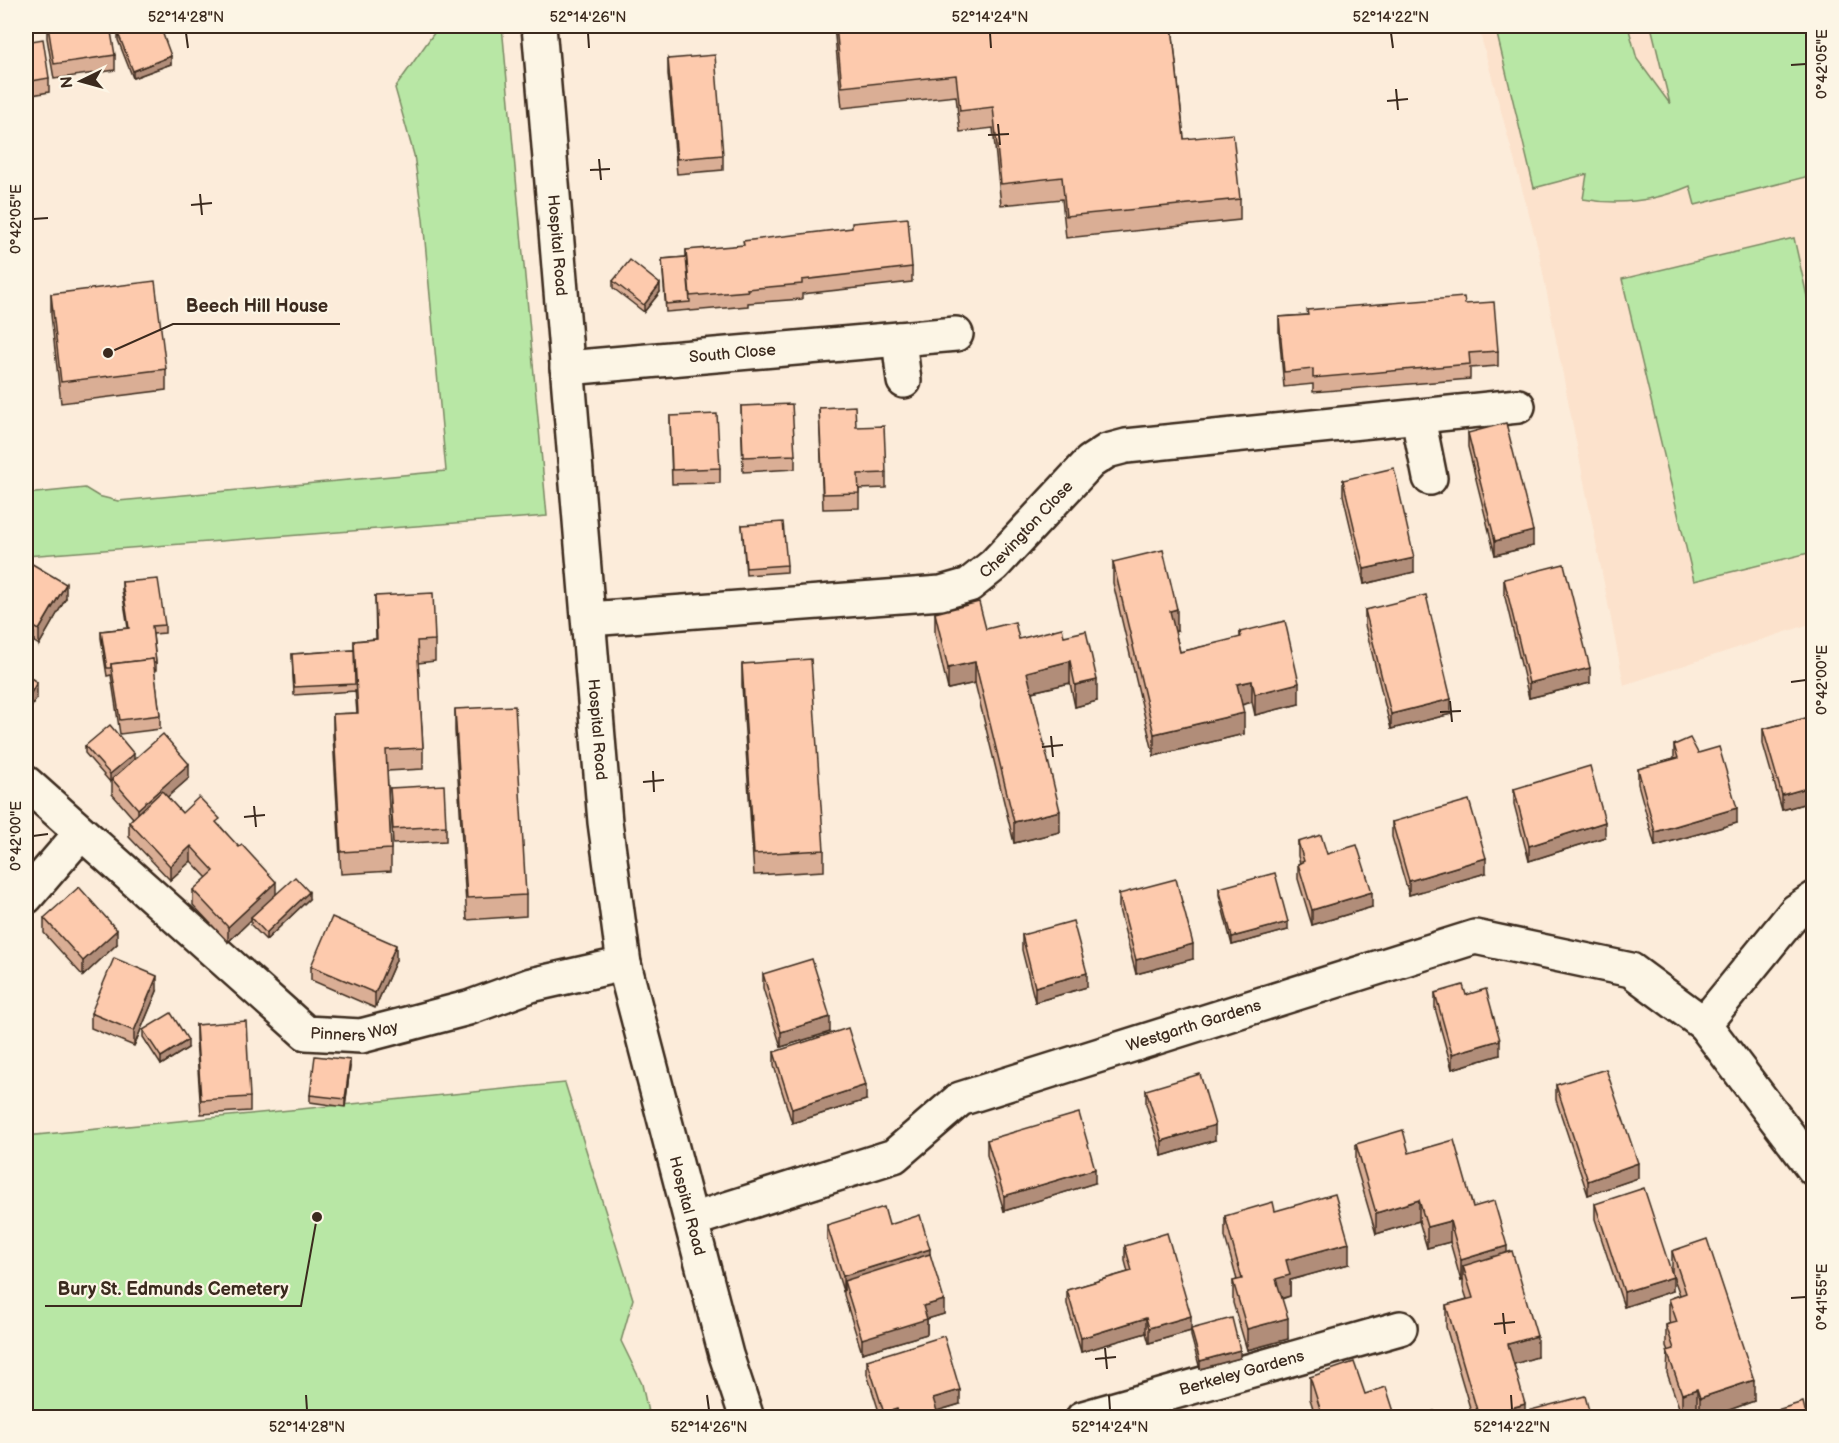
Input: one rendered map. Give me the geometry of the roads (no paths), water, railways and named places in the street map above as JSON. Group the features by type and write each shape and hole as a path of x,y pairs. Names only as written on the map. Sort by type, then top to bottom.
{"street":[{"name":"Hospital Road","path":"539,26 605,822 624,964 726,1355 747,1418"},
{"name":"South Close","path":"567,368 956,334"},
{"path":"899,339 904,381"},
{"name":"Chevington Close","path":"589,619 941,593 969,585 994,565 1090,462 1107,451 1126,446 1518,406"},
{"path":"1418,418 1430,478"},
{"name":"Pinners Way","path":"26,783 306,1033 361,1036 468,1008 531,985 624,964"},
{"path":"26,897 81,833"},
{"path":"1704,1024 1796,911 1814,899"},
{"name":"Westgarth Gardens","path":"692,1220 894,1156 960,1099 1475,937 1631,970 1704,1024 1814,1169"},
{"name":"Berkeley Gardens","path":"1083,1418 1400,1328"}],"place":[{"name":"Beech Hill House","path":"108,353"},
{"name":"Bury St. Edmunds Cemetery","path":"317,1217"}]}
